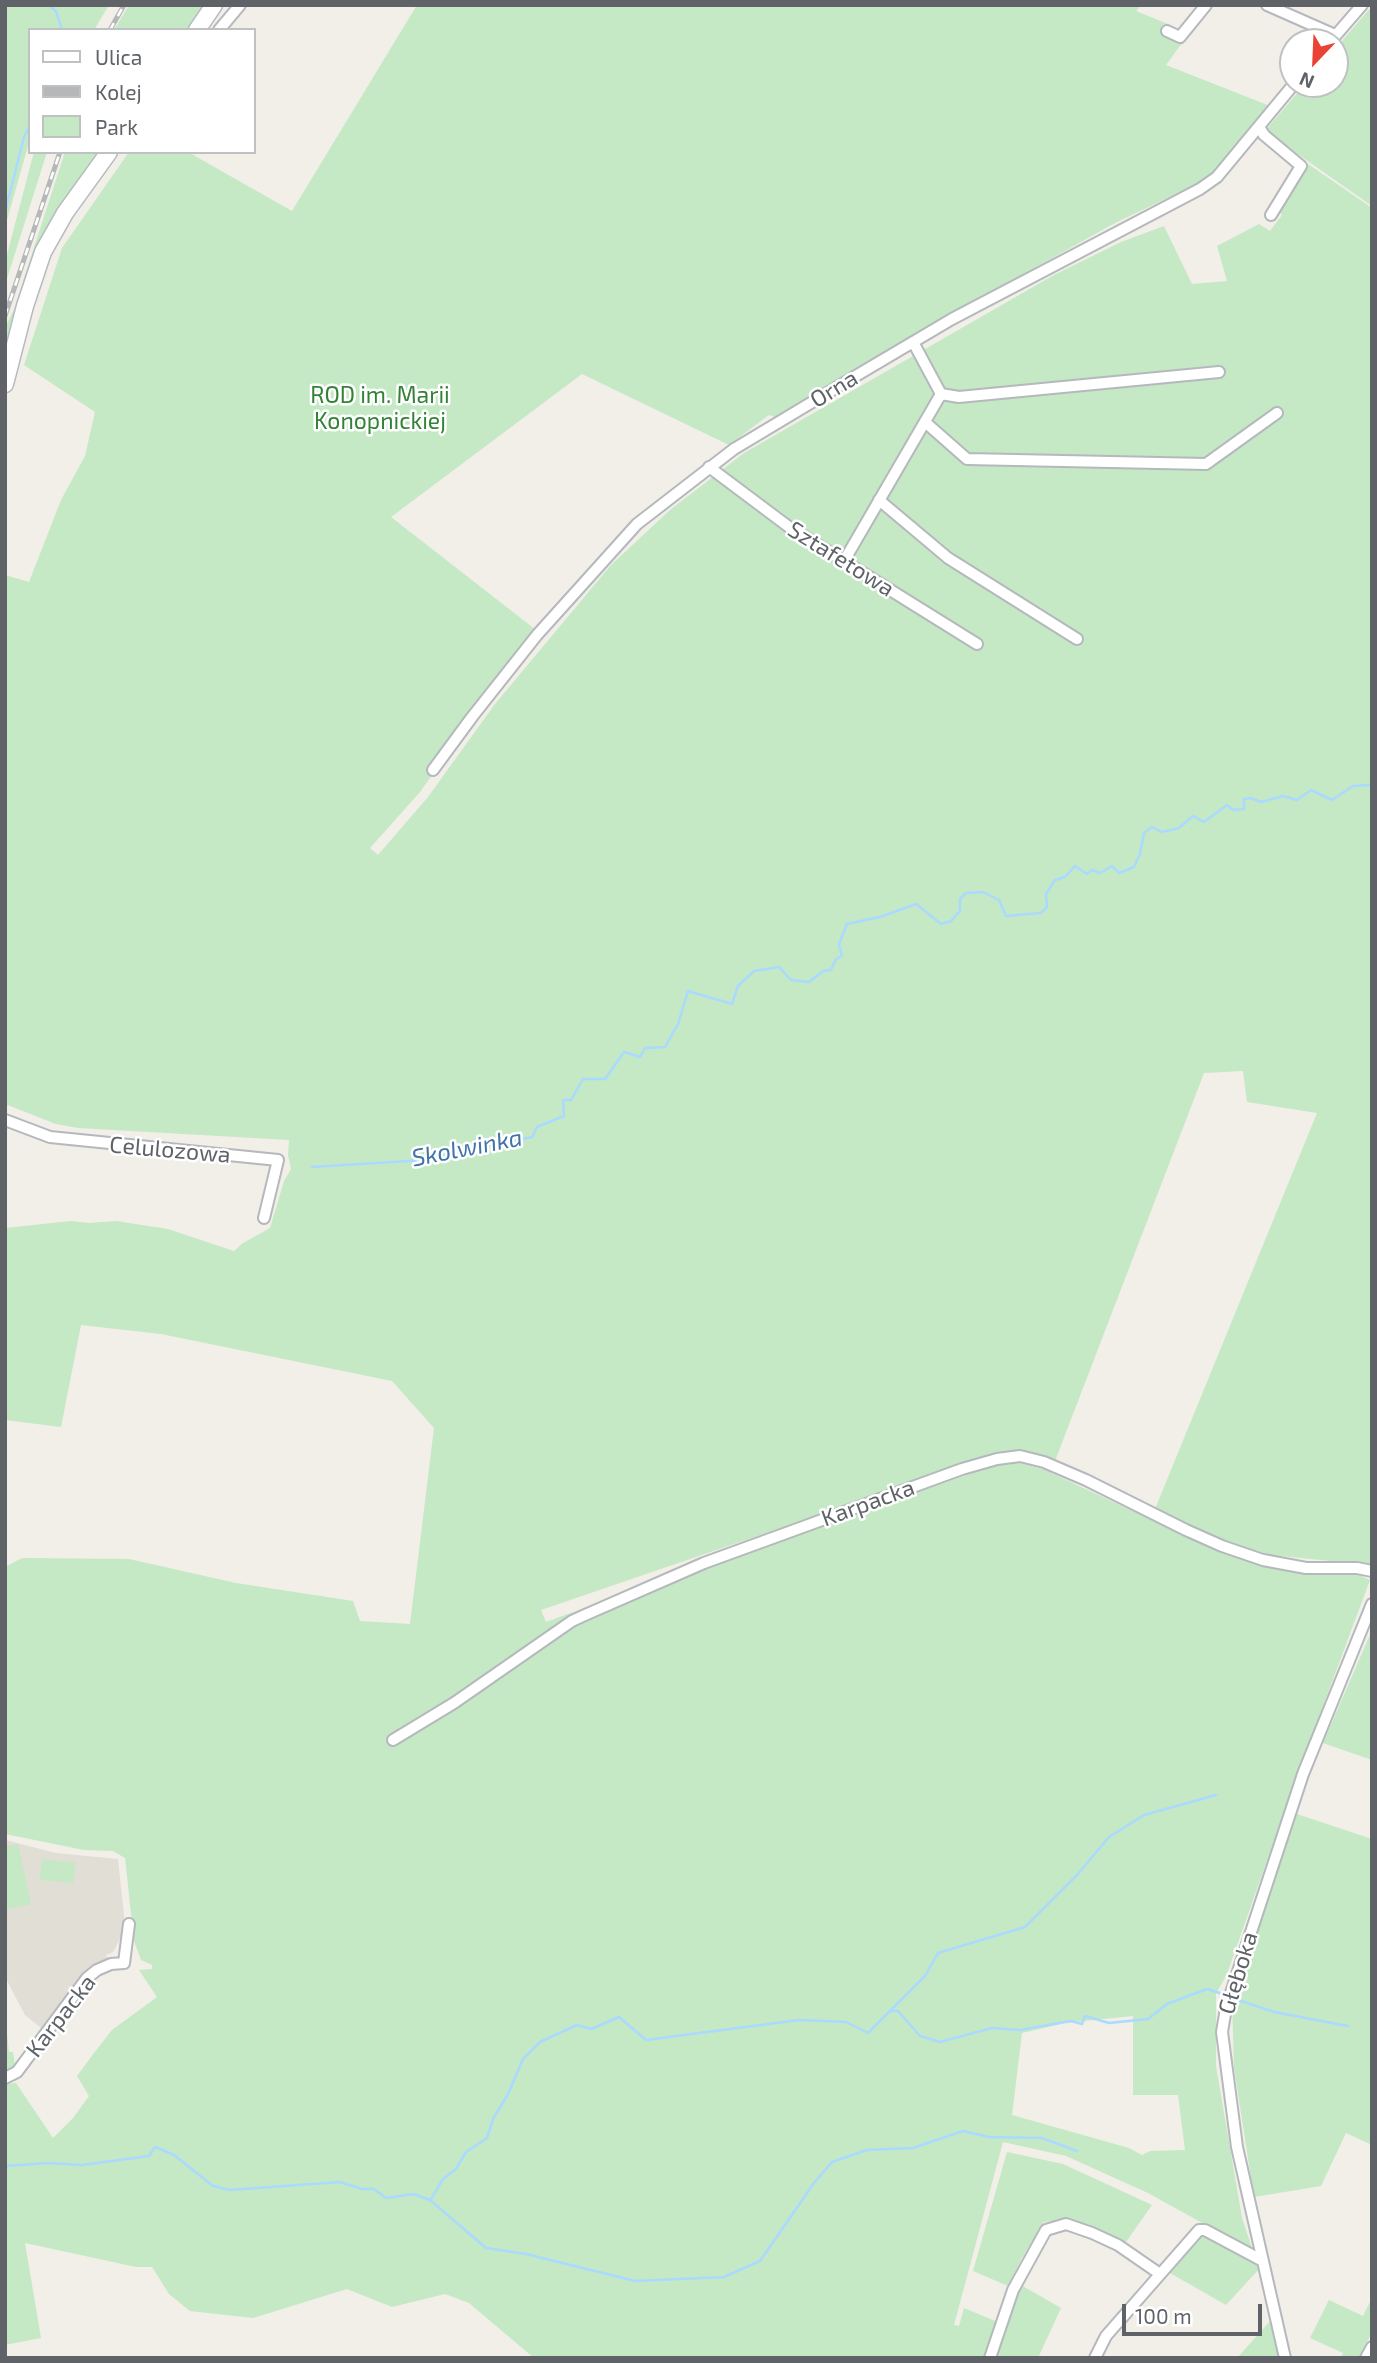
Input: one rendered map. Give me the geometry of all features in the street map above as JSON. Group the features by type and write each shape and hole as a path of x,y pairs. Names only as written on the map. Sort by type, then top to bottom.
{"street":[{"path":"198,28 214,5"},
{"path":"221,28 240,5"},
{"path":"1167,31 1180,37 1206,5"},
{"path":"1267,5 1311,28"},
{"path":"1342,28 1362,5"},
{"name":"Orna","path":"433,770 539,632 612,550 637,524 709,467 914,342 1068,257 1200,189 1217,177 1283,98"},
{"path":"1259,127 1264,135 1301,166 1271,215"},
{"path":"5,384 25,306 43,252 65,213 107,154"},
{"path":"914,342 941,394"},
{"path":"941,394 959,397 1219,372"},
{"path":"844,561 941,394"},
{"path":"925,422 967,459 1206,464 1277,413"},
{"name":"Sztafetowa","path":"709,467 789,527 977,644"},
{"path":"879,500 948,558 1077,639"},
{"name":"Celulozowa","path":"5,1120 50,1137 278,1160 264,1218"},
{"name":"Karpacka","path":"393,1740 454,1703 572,1621 704,1563 962,1469 997,1459 1020,1457 1044,1462 1186,1530 1264,1560 1306,1568 1372,1571"},
{"name":"Głęboka","path":"1284,2358 1237,2147 1223,2054 1224,2020 1229,1997 1303,1774 1372,1604"},
{"name":"Karpacka","path":"5,2078 17,2072 87,1978 111,1964 124,1964 129,1924"},
{"path":"990,2358 1013,2290 1046,2230 1066,2224 1092,2233 1118,2245 1160,2274"},
{"path":"1095,2358 1106,2336 1195,2233 1205,2230 1263,2261"},
{"path":"1366,2358 1372,2347"}],"shaded area":[{"path":"5,1840 56,1853 118,1859 125,1925 120,1939 113,1952 106,1955 108,1959 90,1968 41,2028 25,2015 5,1977"}],"green space":[{"path":"5,5 109,5 95,28 28,28 28,146 5,227"},
{"path":"129,5 206,5 190,28 115,28"},
{"name":"ROD im. Marii Konopnickiej","path":"417,5 1141,5 1136,11 1170,25 1164,35 1182,43 1166,65 1270,106 1207,179 1113,224 854,369 779,418 769,415 729,445 582,374 391,517 536,630 420,792 370,848 378,855 428,797 495,704 611,565 670,510 744,453 1054,275 1121,242 1164,226 1192,284 1227,281 1217,246 1259,224 1270,231 1282,215 1278,211 1308,164 1372,208 1372,1565 1270,1555 1225,1540 1155,1509 1317,1113 1247,1102 1243,1071 1204,1073 1055,1461 1029,1451 1000,1453 541,1610 546,1622 993,1466 1020,1463 1045,1470 1220,1552 1296,1570 1357,1574 1370,1580 1227,1974 1216,1994 1216,2066 1242,2218 1253,2251 1148,2193 1066,2156 1003,2142 954,2325 959,2326 964,2308 1007,2326 1021,2285 1061,2308 1038,2358 534,2358 469,2303 445,2294 392,2307 347,2289 253,2318 190,2311 169,2294 152,2267 136,2267 25,2243 41,2338 5,2345 5,2084 16,2083 53,2138 73,2118 89,2096 77,2076 112,2030 157,1997 139,1970 152,1969 152,1965 141,1960 134,1941 125,1858 113,1851 84,1850 5,1834 5,1567 22,1558 129,1559 236,1583 353,1601 360,1621 410,1624 434,1428 392,1381 161,1334 81,1325 61,1427 5,1420 5,1228 71,1221 116,1221 168,1229 234,1251 270,1228 284,1181 291,1169 289,1140 78,1128 56,1124 5,1104 5,575 29,582 61,500 85,456 95,412 24,365 62,248 128,154 192,154 292,211","holes":["1133,2016 1133,2095 1178,2095 1185,2150 1150,2151 1142,2155 1129,2148 1012,2115 1022,2033 1065,2023"]},
{"path":"1372,6 1372,206 1265,131 1293,98 1349,98 1349,33"},
{"path":"33,154 46,154 5,285 5,262"},
{"path":"64,154 101,154 34,257 5,346 5,328 14,309"},
{"path":"1372,1630 1372,1760 1323,1743"},
{"path":"1297,1814 1372,1839 1372,2145 1346,2133 1321,2186 1254,2197 1234,2068 1232,2001"},
{"path":"18,1844 31,1904 5,1910 5,1847"},
{"path":"42,1859 76,1863 73,1883 40,1880"},
{"path":"5,1988 9,2052 13,2052 15,2066 5,2070"},
{"path":"1007,2152 1063,2164 1152,2205 1126,2242 1070,2219 1044,2222 1008,2286 973,2271"},
{"path":"1206,2236 1260,2268 1226,2305 1170,2273 1201,2237"},
{"path":"1372,2298 1372,2332 1359,2358 1341,2358 1343,2353 1310,2338 1329,2300 1363,2316"},
{"path":"1271,2320 1279,2358 1237,2358"}],"waterway":[{"path":"48,5 56,11 61,28"},
{"path":"5,212 28,129"},
{"name":"Skolwinka","path":"312,1167 425,1160 532,1137 537,1127 564,1116 563,1100 571,1100 583,1079 605,1079 624,1052 640,1057 645,1048 665,1047 678,1024 688,991 732,1004 738,986 754,971 779,967 791,980 809,982 823,971 831,970 836,959 842,956 839,944 847,924 880,917 916,904 941,924 951,921 960,911 960,899 966,893 983,892 999,900 1006,916 1041,913 1047,907 1046,894 1055,880 1065,877 1075,866 1087,874 1092,870 1100,873 1112,866 1119,873 1134,867 1144,833 1152,827 1162,832 1179,828 1193,816 1204,822 1227,805 1233,810 1244,809 1244,799 1261,802 1283,796 1297,800 1311,790 1332,800 1353,786 1372,785"},
{"path":"431,2199 443,2179 456,2169 466,2152 487,2138 493,2119 508,2094 523,2059 540,2042 577,2025 591,2029 619,2017 646,2040 799,2020 846,2022 868,2033 925,1976 938,1953 1025,1927 1077,1875 1109,1837 1144,1815 1216,1795"},
{"path":"890,2011 898,2011 920,2036 940,2042 992,2028 1020,2030 1071,2021 1082,2024 1085,2016 1109,2023 1148,2019 1167,2004 1207,1989 1226,1995"},
{"path":"1232,1998 1274,2012 1348,2026"},
{"path":"5,2166 49,2163 82,2165 149,2156 155,2147 174,2155 213,2186 230,2190 340,2182 362,2189 374,2189 386,2198 414,2194 430,2200 486,2248 526,2254 635,2281 724,2277 760,2261 814,2183 832,2162 867,2150 913,2148 963,2131 989,2137 1042,2138 1077,2151"}],"railway":[{"path":"111,28 124,5"},
{"path":"5,316 59,154"}]}
